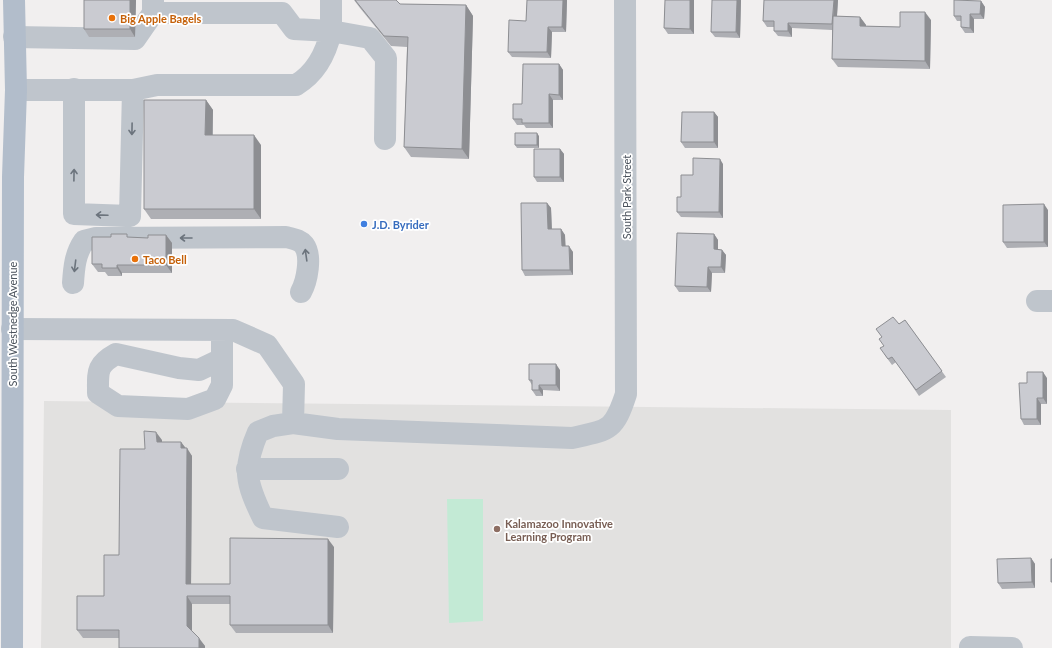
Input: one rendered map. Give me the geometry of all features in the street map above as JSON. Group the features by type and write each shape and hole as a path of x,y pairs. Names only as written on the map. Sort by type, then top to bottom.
{"main road":[{"name":"South Westnedge Avenue","path":"12,648 6,562 6,361 12,329 6,271 6,177 16,90 14,0"}],"street":[{"path":"16,90 133,90 157,85 296,85 307,79 324,55 331,31 330,0"},
{"name":"South Park Street","path":"247,469 250,451 258,432 273,426 293,423 345,430 572,438 604,431 619,417 626,394 625,0"},
{"path":"14,37 135,38 153,6 282,13 294,29 331,31 370,38 386,58 385,139"},
{"path":"74,89 74,214 130,216 133,90"},
{"path":"73,283 75,261 79,249 84,241 96,238 286,237 296,239 304,245 307,251 306,282 301,292"},
{"path":"12,329 233,330 267,345 294,384 293,423"},
{"path":"222,330 222,359 222,385 215,399 188,409 118,406 98,392 98,370 106,359 116,354 179,368 198,370 222,359"},
{"path":"338,469 247,469 250,491 263,518 338,527"},
{"path":"970,647 1012,648"}],"shaded area":[{"name":"Kalamazoo Innovative Learning Program","path":"44,401 951,410 951,648 41,648"}],"green space":[{"path":"447,499 483,499 483,621 449,623"}],"building":[{"name":"Big Apple Bagels","path":"84,0 130,0 130,29 84,29"},
{"path":"355,0 396,0 400,4 466,5 462,149 404,147 408,37 384,36"},
{"path":"527,0 563,0 562,27 548,27 547,52 508,52 509,20 526,21"},
{"path":"665,0 690,0 690,29 664,28"},
{"path":"712,0 737,0 736,32 711,32"},
{"path":"764,0 834,0 832,24 788,23 788,31 774,31 774,21 763,21"},
{"path":"954,0 981,1 980,14 970,14 970,28 961,27 961,16 954,16"},
{"path":"900,12 925,12 925,61 832,59 833,16 860,17 860,26 900,27"},
{"path":"523,64 559,64 559,95 549,94 549,123 522,123 522,119 513,119 513,104 522,104"},
{"path":"144,100 206,100 205,135 254,135 254,209 144,209"},
{"path":"682,112 714,112 714,142 681,142"},
{"path":"515,133 537,133 537,145 515,145"},
{"path":"534,149 560,149 560,177 534,177"},
{"path":"693,158 720,159 719,212 677,212 677,197 681,197 681,175 693,175"},
{"path":"521,203 547,203 548,229 561,229 562,246 569,246 570,270 522,270"},
{"path":"1044,204 1044,242 1003,242 1003,205"},
{"path":"677,233 714,234 714,249 722,250 721,267 708,267 707,287 675,286"},
{"name":"Taco Bell","path":"111,234 127,234 127,237 148,238 148,235 166,235 166,265 117,265 117,268 102,268 102,264 92,264 92,237 111,237"},
{"path":"893,317 899,324 905,320 942,371 916,390 892,357 888,359 880,348 884,346 879,339 882,337 876,329"},
{"path":"529,364 556,364 556,385 539,385 539,390 532,390 532,380 529,380"},
{"path":"1027,372 1043,372 1043,398 1037,398 1037,419 1021,419 1019,383 1027,383"},
{"path":"144,431 156,432 157,442 181,442 181,448 187,448 186,584 230,584 230,538 328,539 328,625 230,625 230,596 187,596 187,626 199,638 199,648 119,648 119,630 77,630 77,596 104,596 104,555 119,555 120,449 145,449"},
{"path":"1031,558 1032,582 998,583 997,559"},
{"path":"1052,559 1052,582 1051,582"}],"place":[{"name":"Big Apple Bagels","path":"112,18"},
{"name":"J.D. Byrider","path":"364,224"},
{"name":"Taco Bell","path":"135,259"},
{"name":"Kalamazoo Innovative Learning Program","path":"497,529"}]}
